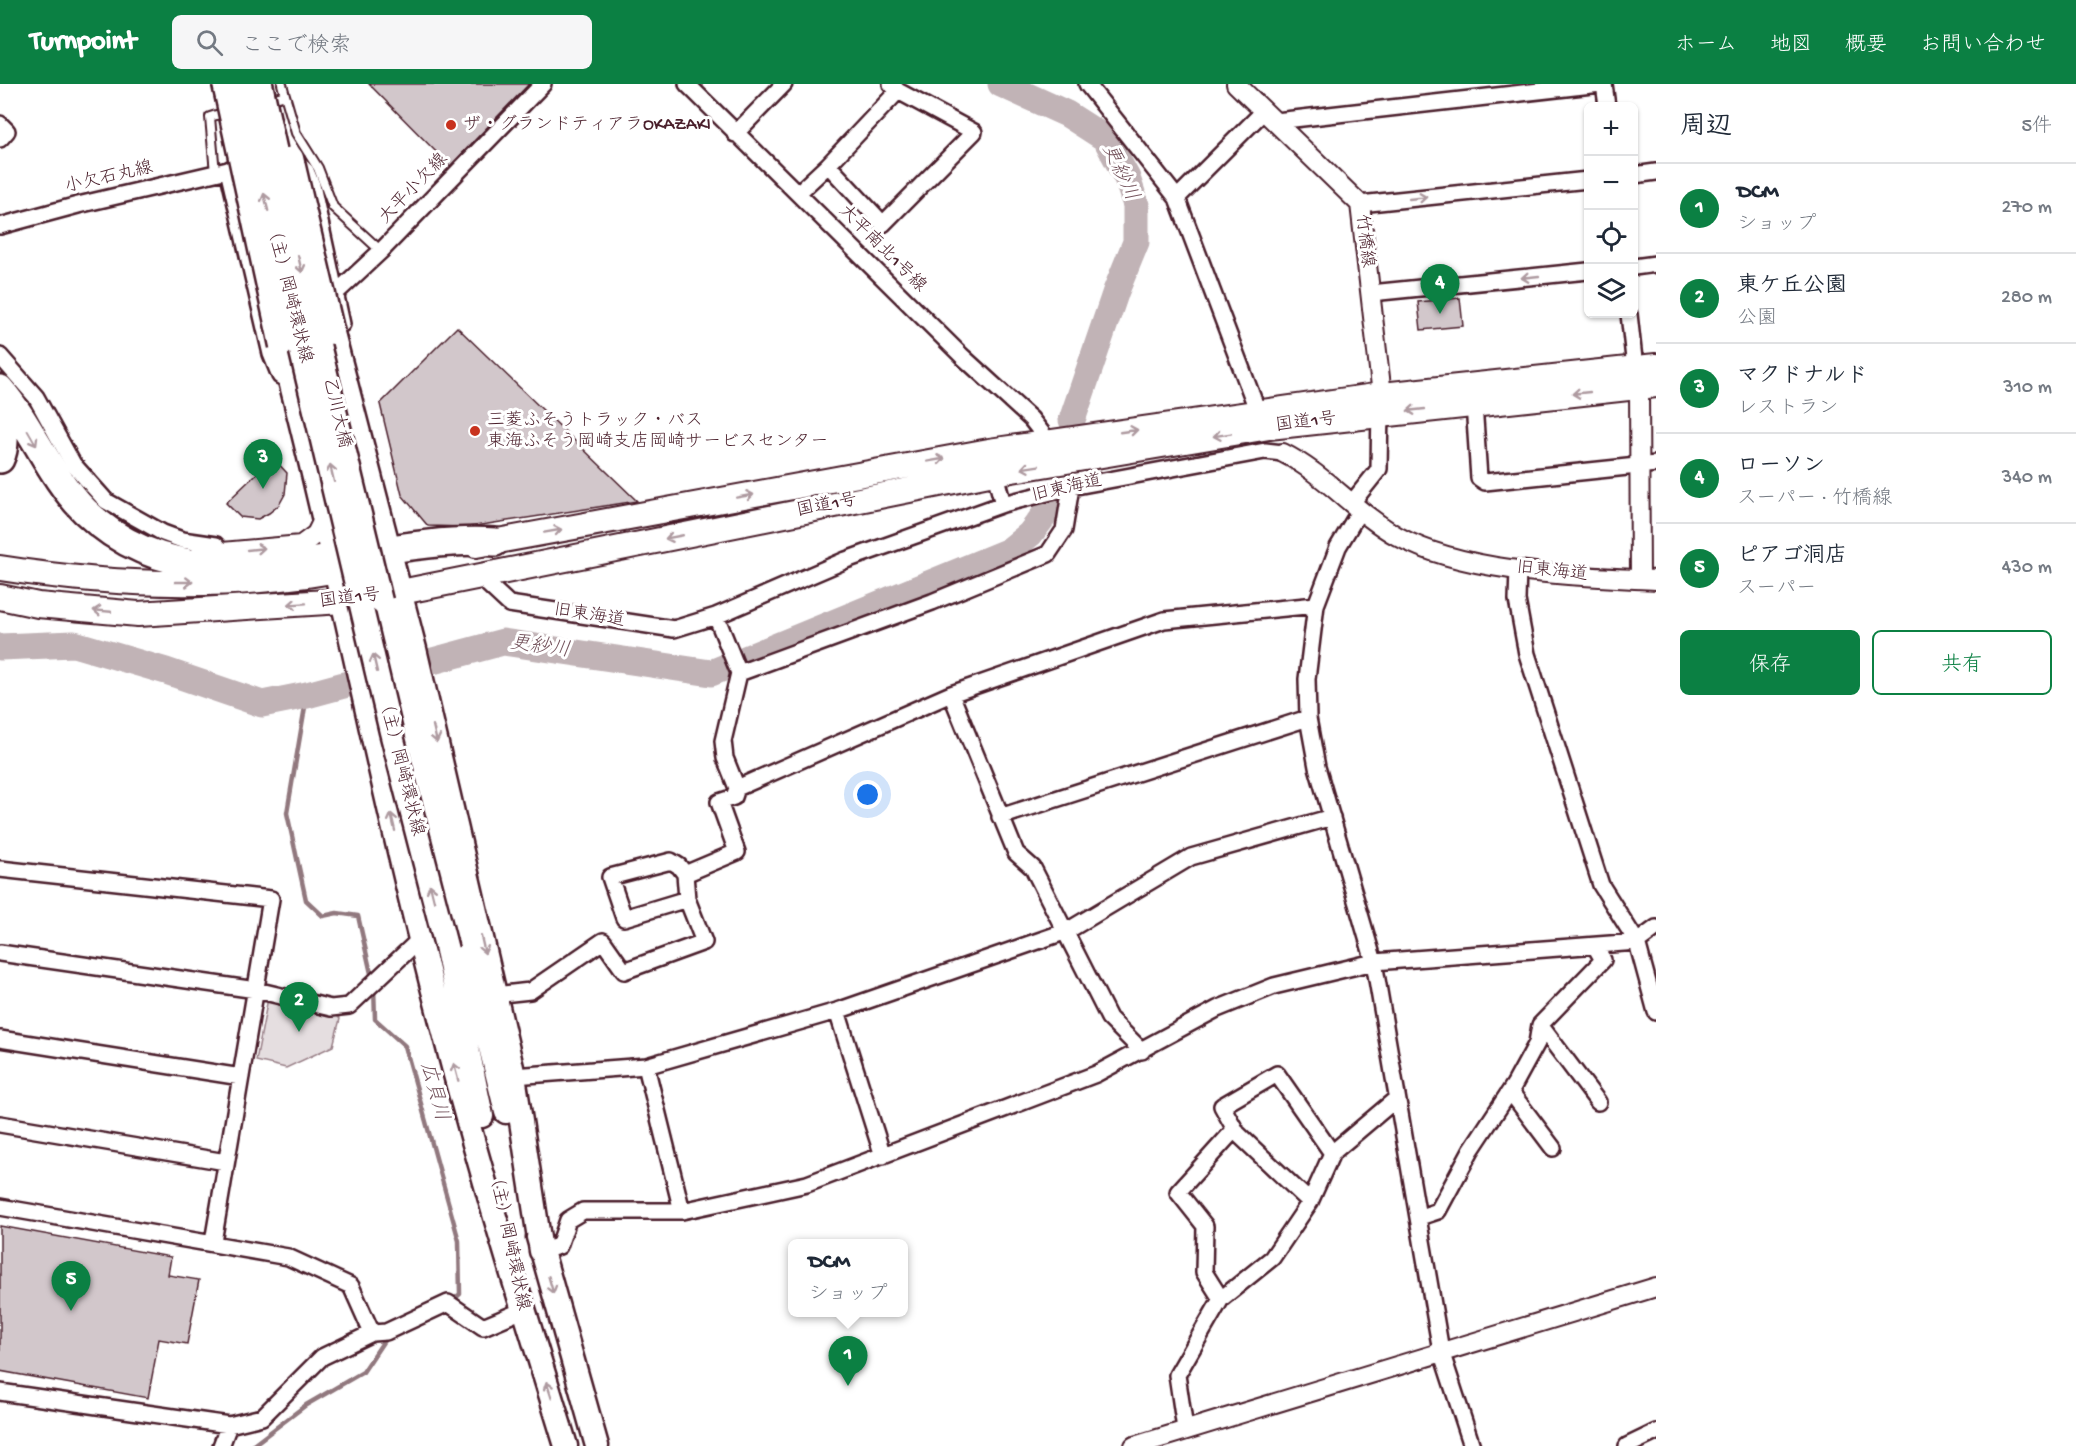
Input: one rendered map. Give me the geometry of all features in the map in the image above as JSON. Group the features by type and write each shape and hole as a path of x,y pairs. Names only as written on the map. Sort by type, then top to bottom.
{"highway":[{"name":"国道1号","path":"0,597 38,605 138,614 391,597 992,462 1049,442 1258,412 1381,404 1647,377"},
{"name":"国道1号","path":"495,542 992,462 1269,427 1381,404 1474,404 1647,377"},
{"path":"0,389 12,403 61,485 72,498 118,537 156,554 189,565 335,565 459,540 495,542"},
{"path":"0,418 3,423 3,452 0,459"},
{"name":"国道1号","path":"0,568 110,582 268,580 335,565"}],"main road":[{"path":"224,84 281,346 325,516 420,939 494,1215 523,1310"},
{"name":"（主）岡崎環状線","path":"241,84 391,732 455,947 597,1446"},
{"name":"乙川大橋","path":"261,84 306,287 391,597"},
{"path":"279,90 333,333 390,555 391,597 415,649 514,1076 541,1251"},
{"name":"（主）岡崎環状線","path":"391,597 386,624 455,947 523,1310 566,1446"}],"street":[{"name":"大平小欠線","path":"336,292 381,251 543,84"},
{"name":"大平南北1号線","path":"687,84 963,357 1031,419 1049,442"},
{"path":"735,134 784,84"},
{"path":"1087,84 1177,198 1258,412"},
{"name":"竹橋線","path":"1236,84 1359,204 1371,293 1381,404"},
{"path":"1177,198 1270,116 1602,84 1606,102"},
{"path":"798,193 828,165 895,88 974,132 883,224 828,165"},
{"path":"0,124 8,131 0,139"},
{"name":"小欠石丸線","path":"0,226 78,205 221,172 249,158 265,154 289,156 302,166 312,185 356,394 357,430"},
{"path":"221,172 270,354 303,431"},
{"path":"1638,174 1656,172"},
{"path":"1359,204 1584,180"},
{"path":"1638,266 1656,264"},
{"path":"1371,293 1584,271"},
{"path":"1630,318 1647,377 1648,579"},
{"path":"0,356 36,397 73,464 106,501 163,533 182,540 216,544 224,553"},
{"path":"1381,404 1380,469 1356,507 1316,605 1307,679 1308,718 1317,767 1374,962 1396,1099 1420,1217 1441,1351 1472,1446"},
{"path":"1474,404 1479,478 1485,482 1649,465"},
{"name":"旧東海道","path":"479,576 509,604 674,629 716,616 846,560 1003,504 1071,487 1265,451 1283,453 1298,461 1396,536 1423,549 1471,562 1518,569 1648,579"},
{"path":"992,462 1003,504"},
{"path":"739,673 932,602 1048,554 1064,530 1071,487"},
{"path":"156,554 224,553 307,543 316,534 325,516"},
{"path":"1518,569 1516,600 1527,654 1602,885 1637,942 1656,1012"},
{"path":"737,788 951,694 1164,620 1316,605"},
{"path":"685,874 737,852 719,802 734,797 737,788 725,758 723,741 739,673 716,616"},
{"path":"951,694 1016,853 1033,868 1067,931 1109,1018 1142,1051"},
{"path":"1000,817 1308,718"},
{"path":"514,1076 646,1066 837,1011 1067,931 1191,857 1332,817"},
{"path":"494,995 530,991 603,941 624,971 704,942 687,899 685,874 679,866 671,861 610,876 624,918 687,899"},
{"path":"0,869 270,898 213,1242"},
{"path":"541,1251 559,1246 568,1220 583,1211 682,1212 807,1184 1096,1074 1217,1009 1274,986 1374,962 1637,942 1656,928"},
{"path":"0,954 256,990 331,1008 350,1006 420,939"},
{"path":"1420,1217 1438,1212 1471,1150 1538,1043 1540,1025 1603,960 1595,946"},
{"path":"837,1011 883,1156"},
{"path":"1540,1025 1598,1102"},
{"path":"0,1039 241,1077"},
{"path":"646,1066 682,1212"},
{"path":"1310,1202 1235,1129 1222,1106 1277,1074 1332,1152"},
{"path":"1510,1091 1552,1148"},
{"path":"1185,1429 1177,1375 1221,1299 1272,1258 1310,1202 1332,1152 1396,1099"},
{"path":"0,1124 226,1162"},
{"path":"1221,1299 1204,1272 1205,1226 1178,1192 1235,1129"},
{"path":"0,1207 213,1242 288,1257 351,1286 372,1333"},
{"path":"1134,1446 1656,1287"},
{"path":"0,1392 229,1425 262,1417 322,1357 372,1333 386,1332 448,1303 483,1327 523,1310"},
{"path":"221,1446 229,1425"},
{"path":"1627,1446 1656,1432"}],"lane":[{"path":"221,172 210,117 279,90 282,84"},
{"path":"279,90 296,133 318,168 333,207 381,251"}],"shaded area":[{"path":"268,998 334,1013 340,1019 333,1046 286,1068 256,1061"}],"building":[{"name":"ザ・グランドティアラOKAZAKI","path":"369,84 529,84 450,166"},
{"path":"1460,298 1463,326 1421,330 1418,302"},
{"name":"三菱ふそうトラック・バス 東海ふそう岡崎支店岡崎サービスセンター","path":"457,327 637,501 468,527 428,526 402,495 380,404"},
{"path":"273,458 287,473 285,494 279,505 258,519 240,517 226,503"},
{"path":"0,1226 171,1257 168,1275 199,1280 187,1344 159,1339 148,1398 0,1371"}],"waterway":[{"name":"更紗川","path":"1001,84 1067,114 1106,139 1127,178 1136,205 1136,242 1116,291 1072,420"},
{"name":"更紗川","path":"0,647 74,644 166,671 262,704 307,695 503,642 711,673 1009,551 1030,534 1052,505"},
{"name":"広貝川","path":"307,695 287,813 306,900 323,916 337,913 358,916 372,978"},
{"name":"広貝川","path":"374,986 375,1019 405,1046 459,1241 460,1294 452,1301"},
{"name":"広貝川","path":"252,1446 306,1405 363,1372 387,1336"}],"place":[{"name":"ザ・グランドティアラOKAZAKI","path":"451,125"},
{"name":"ローソン","path":"1440,314"},
{"name":"三菱ふそうトラック・バス 東海ふそう岡崎支店岡崎サービスセンター","path":"475,431"},
{"name":"マクドナルド","path":"263,489"},
{"name":"東ケ丘公園","path":"299,1032"},
{"name":"ピアゴ洞店","path":"71,1311"},
{"name":"DCM","path":"848,1386"}]}
